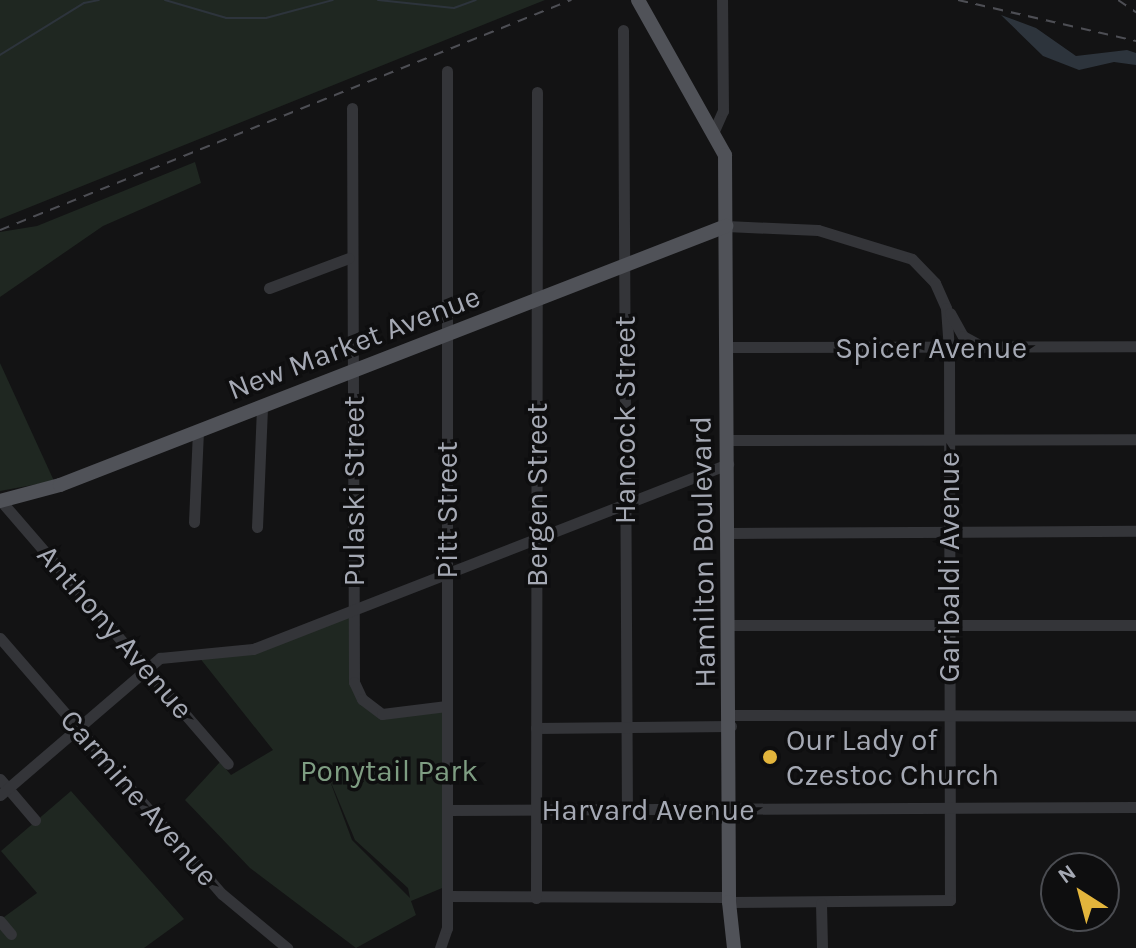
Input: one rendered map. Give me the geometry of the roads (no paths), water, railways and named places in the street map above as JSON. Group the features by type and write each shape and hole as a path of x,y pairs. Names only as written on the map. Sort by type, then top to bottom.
{"main road":[{"path":"638,0 713,133"},
{"name":"Hamilton Boulevard","path":"713,133 725,155 730,625 729,900 734,948"},
{"name":"New Market Avenue","path":"1,501 60,485 726,226"}],"street":[{"path":"713,133 723,111 722,0"},
{"name":"Hancock Street","path":"623,30 627,810"},
{"name":"Pitt Street","path":"440,948 446,937 447,896 447,71"},
{"name":"Bergen Street","path":"536,898 537,92"},
{"name":"Pulaski Street","path":"352,108 349,258 353,371 354,682 362,699 382,714 447,706"},
{"path":"726,226 801,227 873,243 921,266 963,336 988,349"},
{"path":"269,288 349,258"},
{"name":"Garibaldi Avenue","path":"821,903 950,900 949,350 946,308"},
{"name":"Spicer Avenue","path":"727,347 949,350 1136,346"},
{"path":"257,527 262,407"},
{"path":"194,522 198,432"},
{"path":"728,440 949,443 1136,439"},
{"path":"35,820 3,787 146,668 171,654 222,655 281,638 728,464"},
{"name":"Anthony Avenue","path":"1,501 228,764"},
{"path":"729,533 1136,531"},
{"path":"730,625 1136,625"},
{"name":"Carmine Avenue","path":"0,638 222,894 287,948"},
{"path":"536,728 730,720 1136,716"},
{"name":"Harvard Avenue","path":"447,810 1136,807"},
{"path":"447,896 821,903 822,948"},
{"path":"0,921 11,934"}],"waterway":[{"path":"0,55 84,3 99,0"},
{"path":"165,0 226,18 266,18 333,0"},
{"path":"378,0 454,8 476,0"}],"railway":[{"path":"0,230 571,0"},
{"path":"958,0 1136,41"},
{"path":"1118,0 1136,12"}],"place":[{"name":"Our Lady of Czestoc Church","path":"770,757"}],"park label":[{"name":"Ponytail Park","path":"389,771"}]}
